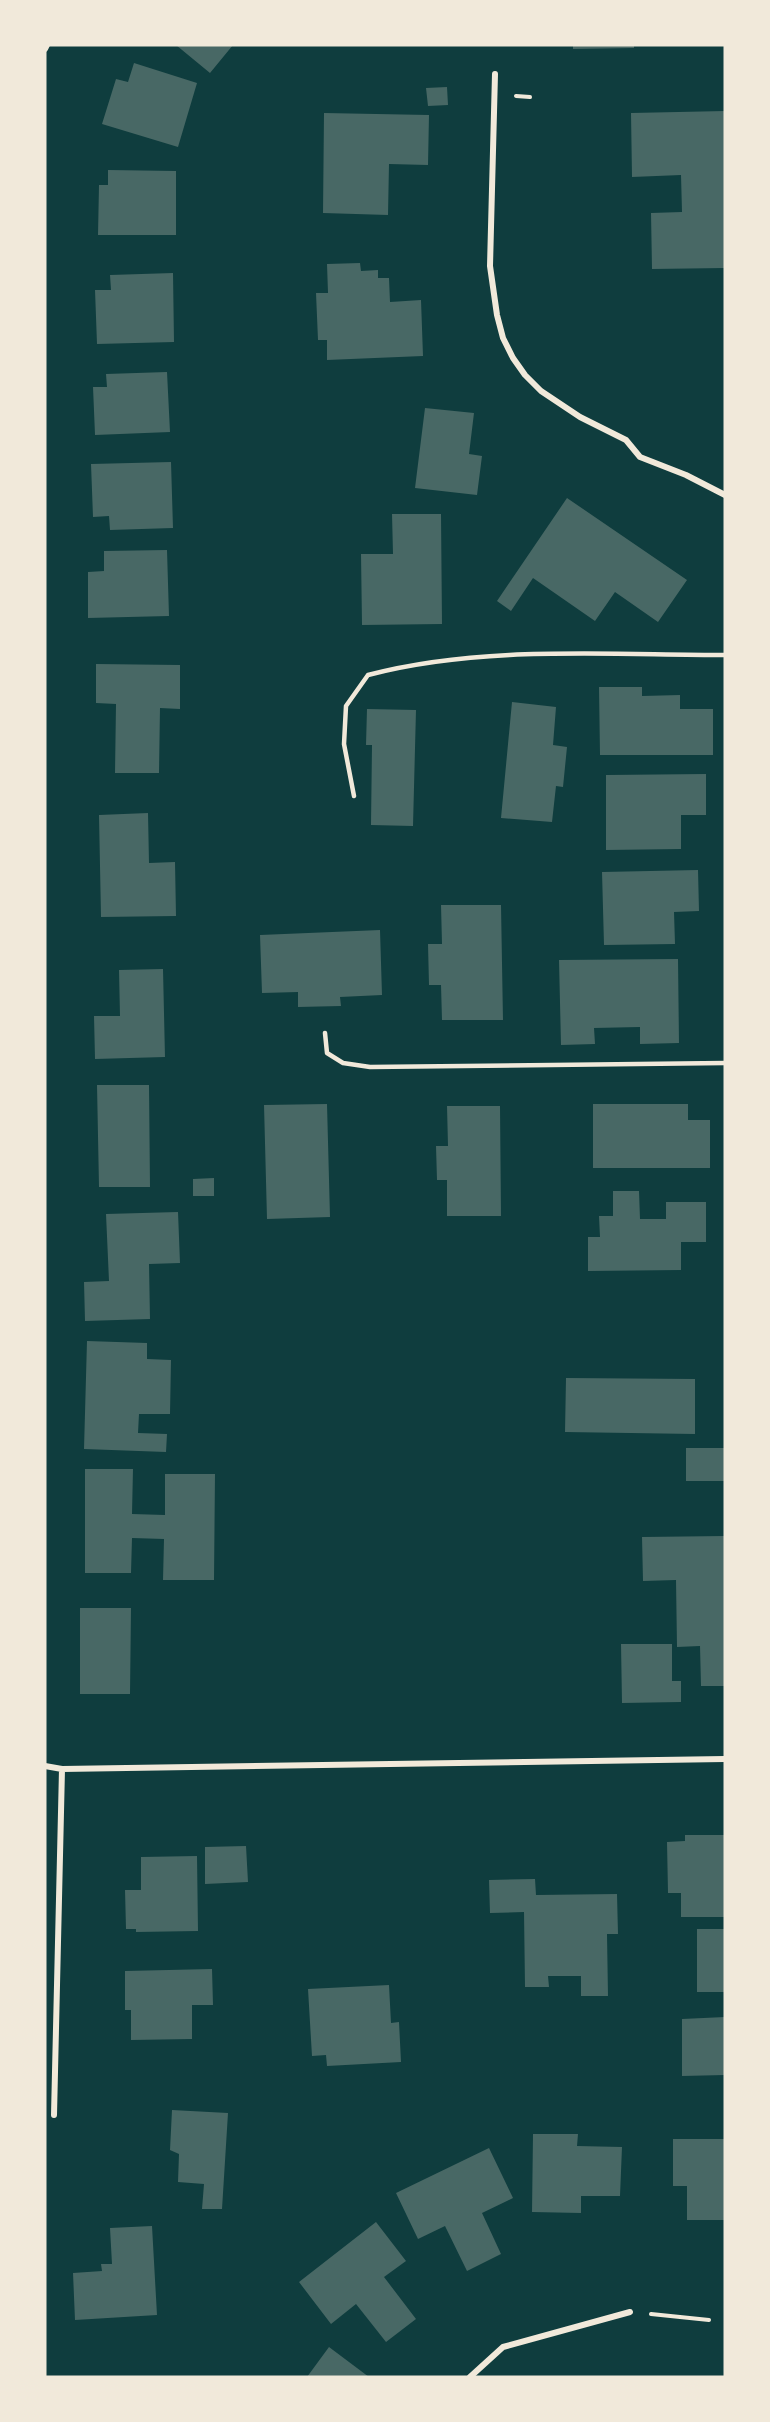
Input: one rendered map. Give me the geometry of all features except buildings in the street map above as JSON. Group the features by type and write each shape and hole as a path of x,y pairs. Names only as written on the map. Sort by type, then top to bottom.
{"street":[{"path":"495,74 490,266 496,315 503,338 513,358 525,375 541,391 580,417 626,440 640,457 686,475 725,495"},
{"path":"45,1766 62,1769 725,1759"},
{"path":"54,2115 62,1769"},
{"path":"470,2377 503,2347 630,2312"}],"lane":[{"path":"354,796 344,744 346,706 368,675 397,668 496,655 725,655"},
{"path":"325,1033 327,1053 343,1063 370,1067 725,1063"}],"path":[{"path":"630,2312 709,2320"}]}
